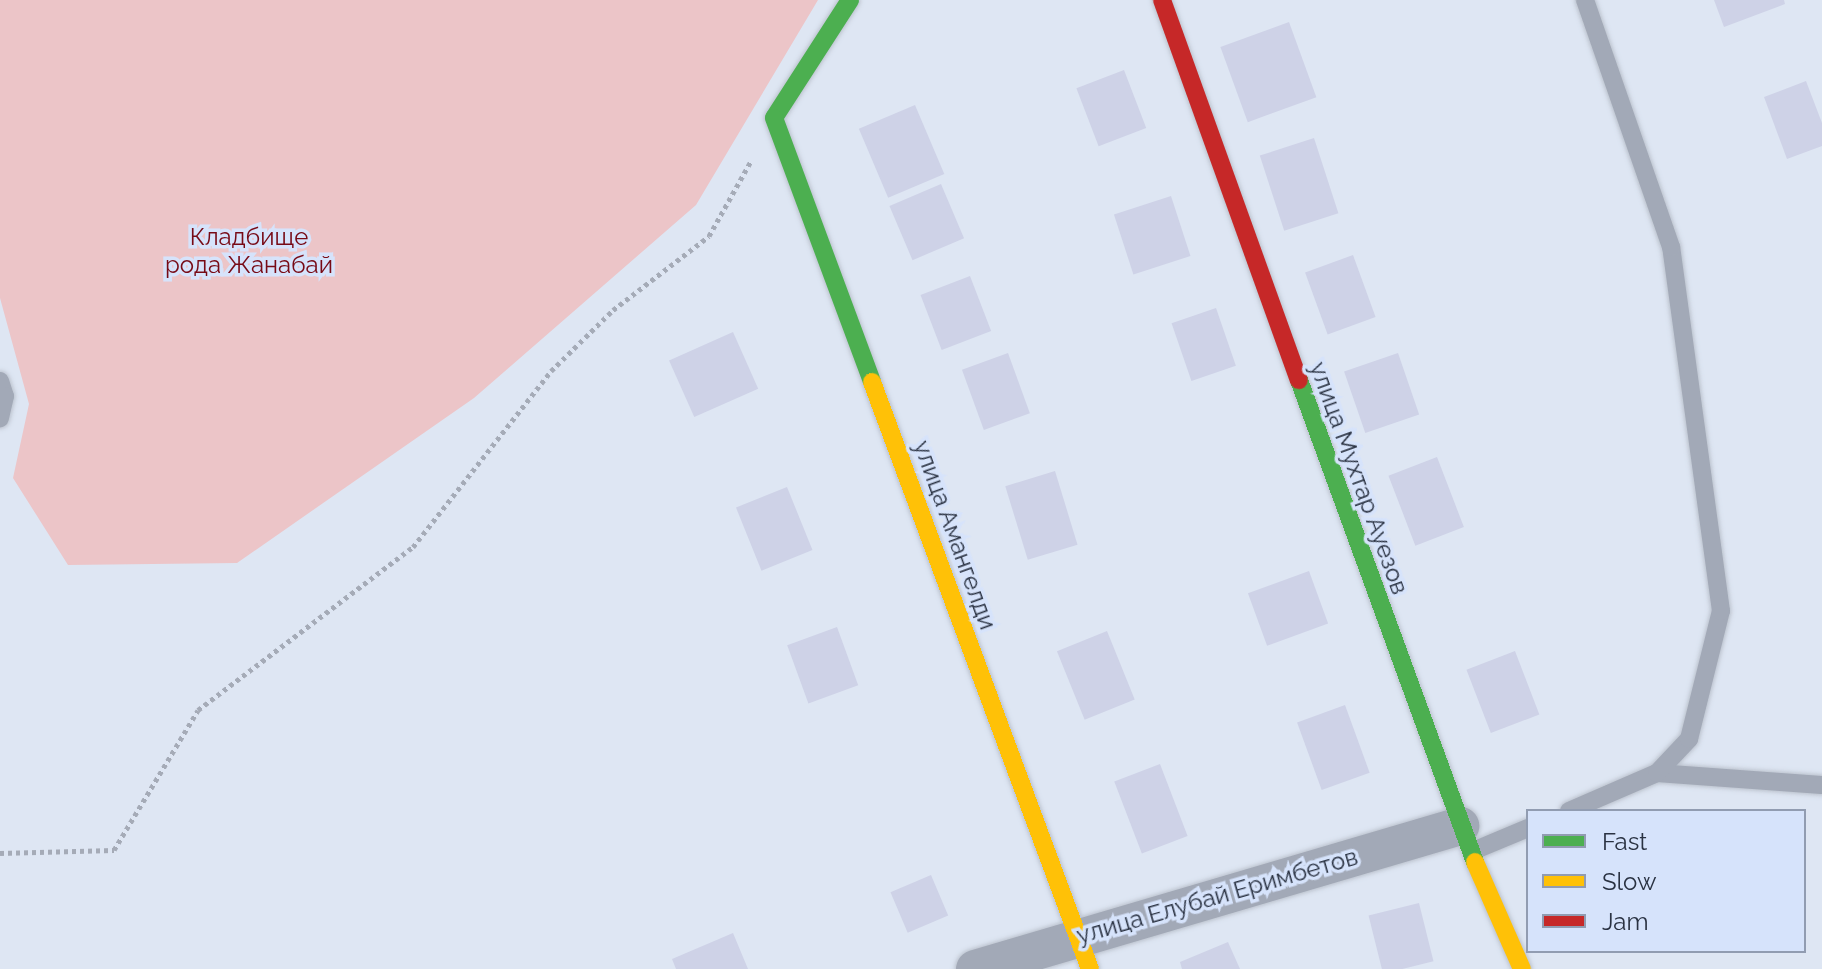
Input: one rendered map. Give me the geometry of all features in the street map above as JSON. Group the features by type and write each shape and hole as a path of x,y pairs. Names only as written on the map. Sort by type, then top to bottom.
{"street":[{"path":"774,118 850,0"},
{"name":"улица Мухтар Ауезов","path":"1162,0 1467,838 1522,969"},
{"name":"улица Амангелди","path":"774,118 1085,952"},
{"name":"улица Елубай Еримбетов","path":"975,969 1085,952 1467,838"}],"lane":[{"path":"1574,809 1657,773 1689,739 1721,611 1671,247 1585,0"},
{"path":"0,381 5,396 0,418"},
{"path":"1657,773 1822,785"},
{"path":"1467,838 1526,828"}],"path":[{"path":"0,853 114,850 198,710 413,547 551,371 613,310 709,236 774,118"}],"green space":[{"name":"Кладбище рода Жанабай","path":"0,0 818,0 696,205 474,398 237,563 68,565 13,478 29,404 0,298"}],"building":[{"path":"1714,0 1784,0 1785,4 1724,27"},
{"path":"1289,22 1316,97 1248,122 1220,47"},
{"path":"1124,70 1146,128 1099,146 1076,88"},
{"path":"1806,81 1822,123 1822,146 1787,159 1764,97"},
{"path":"915,105 944,174 888,198 859,129"},
{"path":"1314,138 1338,213 1284,231 1260,156"},
{"path":"941,184 964,238 913,260 889,206"},
{"path":"1171,196 1190,256 1133,274 1114,215"},
{"path":"1353,255 1376,317 1328,334 1305,272"},
{"path":"970,276 991,331 942,350 921,295"},
{"path":"1216,308 1236,366 1191,381 1172,323"},
{"path":"733,332 758,389 694,417 669,360"},
{"path":"1008,353 1030,413 984,430 962,370"},
{"path":"1398,353 1419,414 1365,433 1344,372"},
{"path":"1437,457 1464,527 1415,546 1388,476"},
{"path":"1055,471 1078,545 1028,560 1005,486"},
{"path":"787,487 812,550 761,571 736,508"},
{"path":"1309,571 1328,624 1267,646 1248,593"},
{"path":"837,627 858,685 808,703 787,645"},
{"path":"1107,631 1135,700 1085,720 1057,651"},
{"path":"1515,651 1539,714 1491,733 1466,670"},
{"path":"1345,705 1370,773 1322,790 1297,722"},
{"path":"1160,764 1188,836 1142,853 1114,782"},
{"path":"931,875 948,916 908,933 890,892"},
{"path":"1419,903 1434,961 1402,969 1382,969 1369,916"},
{"path":"733,933 748,969 676,969 672,959"},
{"path":"1228,942 1240,969 1182,969 1180,962"}],"traffic: fast":[{"path":"850,0 774,118 872,382"},
{"path":"1299,380 1475,862"}],"traffic: slow":[{"path":"872,382 1090,969"},
{"path":"1475,862 1522,969"}],"traffic: jam":[{"path":"1162,0 1299,380"}]}
